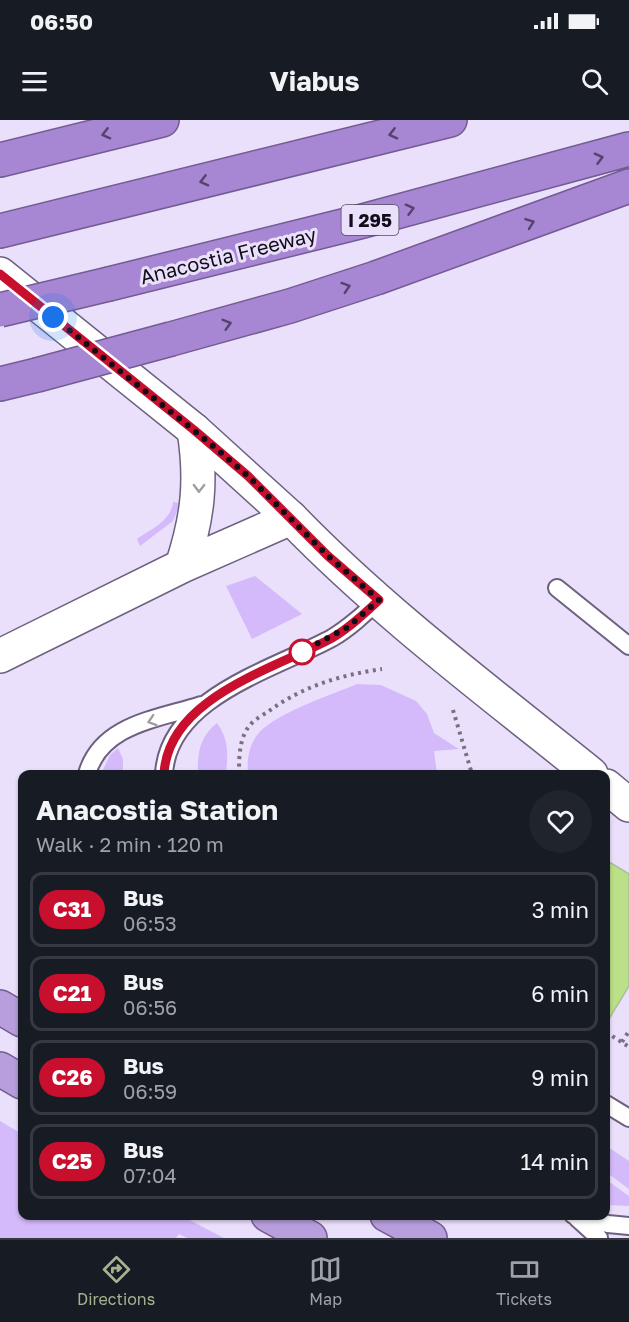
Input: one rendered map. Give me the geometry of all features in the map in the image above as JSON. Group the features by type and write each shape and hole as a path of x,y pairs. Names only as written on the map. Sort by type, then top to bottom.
{"highway":[{"path":"0,160 162,120"},
{"path":"0,231 450,120"},
{"name":"Anacostia Freeway","path":"0,310 359,222 629,149"},
{"path":"0,384 290,306 376,278 629,186"},
{"path":"0,1007 18,1018"},
{"path":"0,1069 18,1080"},
{"path":"277,1220 310,1238"},
{"path":"396,1220 430,1238"}],"main road":[{"path":"0,274 194,430 291,518 328,556 586,770"},
{"path":"182,566 192,533 199,497 199,459 194,430"},
{"path":"0,656 182,566 291,518"},
{"path":"610,789 629,804"}],"lane":[{"path":"557,588 629,646"},
{"path":"165,770 167,751 176,734 208,703 235,686 333,637 379,600"},
{"path":"89,770 96,752 120,730 208,703"},
{"path":"610,1106 629,1118"},
{"path":"579,1220 599,1238"},
{"path":"593,1220 629,1226"}],"path":[{"path":"239,770 241,747 245,735 250,725 267,712 316,684 382,669"},
{"path":"453,710 471,770"},
{"path":"622,1042 629,1031"},
{"path":"610,1034 629,1047"}],"shaded area":[{"path":"173,502 180,503 173,521 140,546 137,539 164,519"},
{"path":"255,576 302,614 252,639 226,586"},
{"path":"357,684 381,685 416,701 427,714 434,733 459,749 434,751 436,770 248,770 251,747 262,730 273,721"},
{"path":"217,723 224,735 227,747 226,770 198,770 203,739"},
{"path":"118,748 123,759 123,770 103,770 110,755"},
{"path":"0,1121 18,1132 18,1220 190,1220 224,1238 187,1238 179,1234 176,1238 0,1238"},
{"path":"610,1149 629,1161 629,1189 610,1175"},
{"path":"610,1182 629,1196 629,1206 610,1205"}],"building":[{"path":"610,862 629,874 629,986 610,1017"}],"bus line":[{"name":"C31","path":"0,274 248,476 328,556 379,600 356,621 333,637 235,686 208,703 184,723 176,734 169,745 164,770"}],"route":[{"path":"53,317 248,476 328,556 379,600 356,621 333,637 294,656 302,652"}]}
